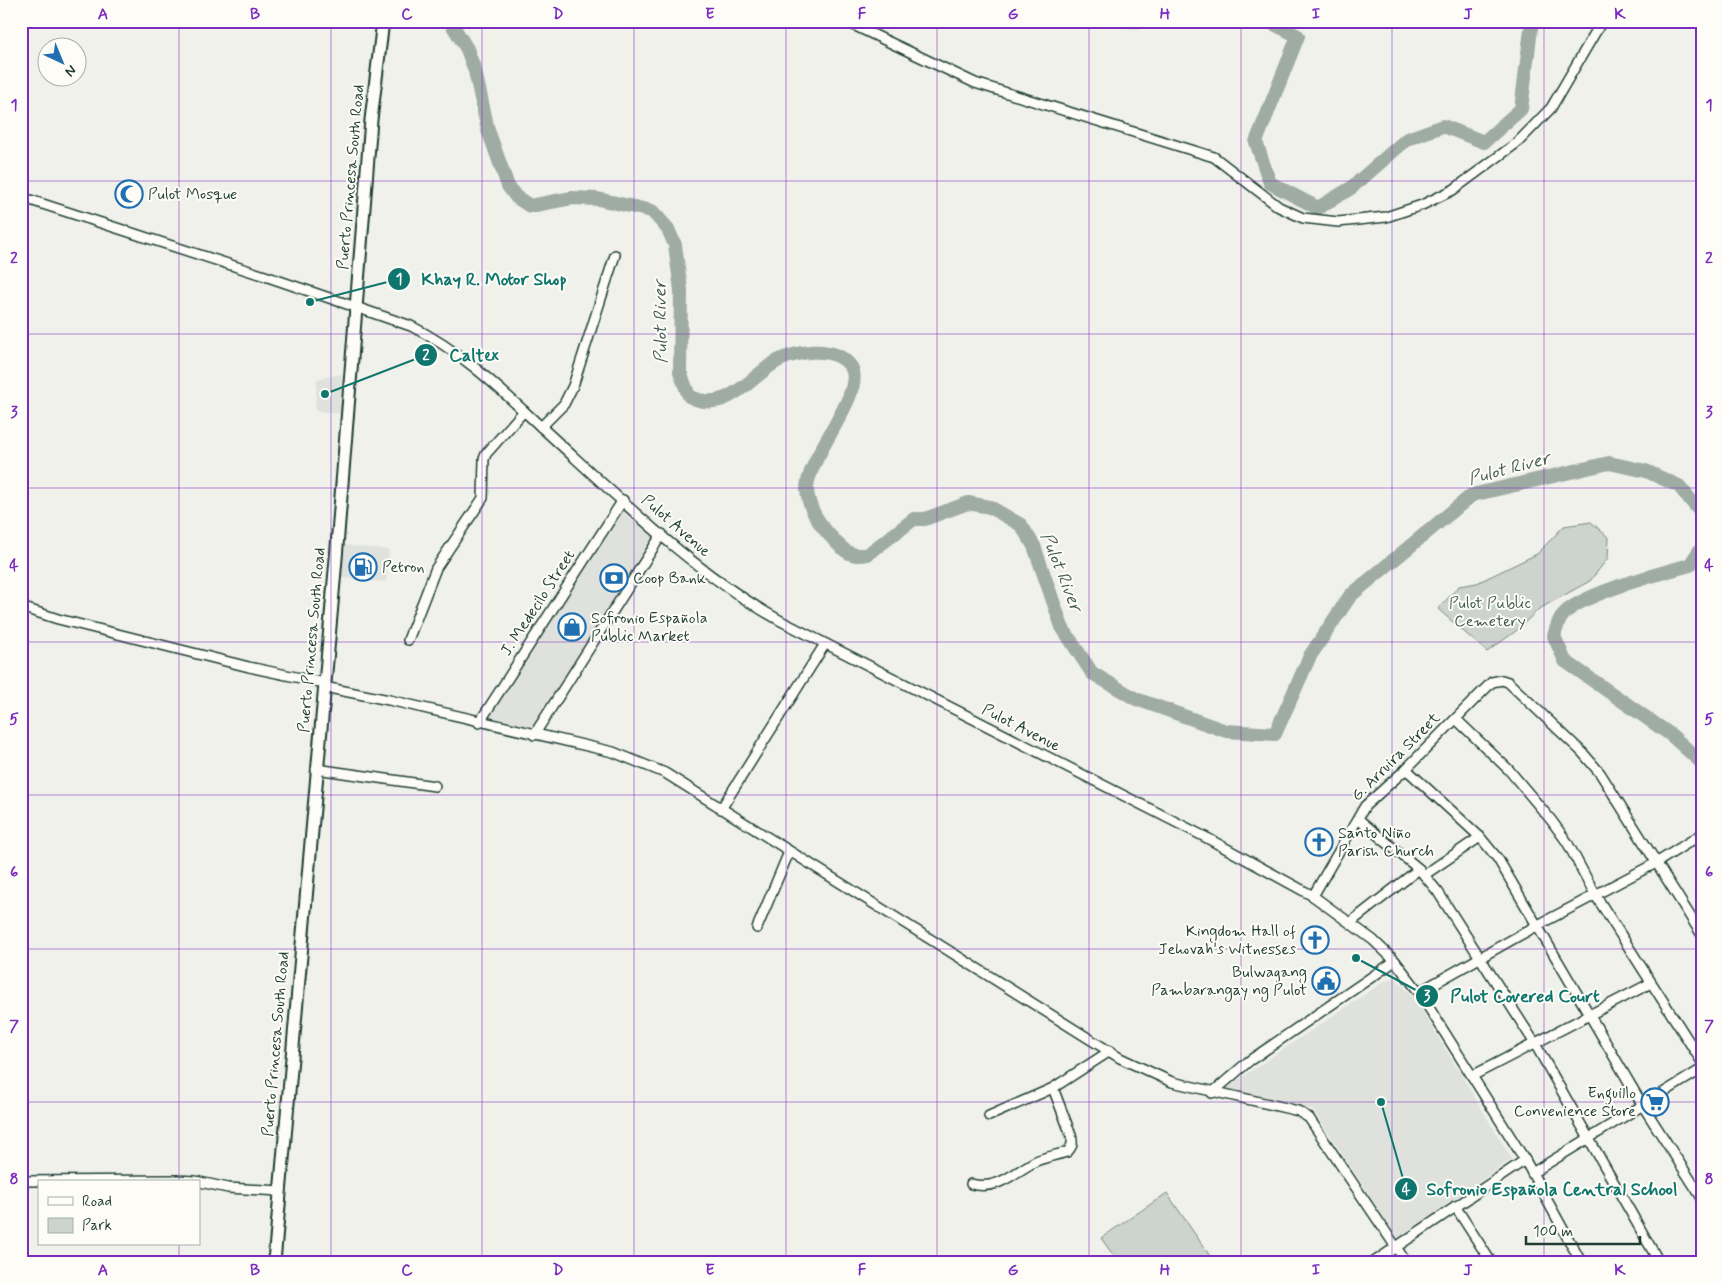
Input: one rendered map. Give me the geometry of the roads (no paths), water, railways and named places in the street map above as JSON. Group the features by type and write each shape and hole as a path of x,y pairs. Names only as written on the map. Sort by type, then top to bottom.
{"main road":[{"name":"Puerto Princesa South Road","path":"274,1262 336,559 371,120 383,21"}],"street":[{"path":"845,21 974,83 1214,157 1280,207 1303,218 1338,222 1386,217 1422,205 1453,190 1518,142 1551,108 1602,21"},
{"name":"Pulot Avenue","path":"21,197 411,326 444,344 478,369 623,500 737,596 825,644 1207,838 1313,896 1351,922 1395,961 1419,992 1525,1160 1581,1262"},
{"path":"542,427 564,404 573,386 615,255"},
{"path":"408,640 436,568 483,498 484,459 486,454 524,411"},
{"name":"J. Medecilo Street","path":"478,722 623,500"},
{"path":"534,736 662,534"},
{"path":"21,607 58,619 249,667 534,736 614,752 664,773 1110,1051 1172,1082 1286,1108 1309,1118 1406,1262"},
{"path":"722,809 825,644"},
{"name":"G. Arruira Street","path":"1313,896 1365,806 1406,769 1492,682 1502,680 1508,682 1582,752 1617,798 1656,863"},
{"path":"1456,719 1538,801 1567,842 1596,896 1702,1062"},
{"path":"316,769 435,786"},
{"path":"1406,769 1480,837 1498,858 1643,1106 1702,1198"},
{"path":"1358,819 1422,872 1438,892 1534,1042 1659,1262"},
{"path":"1419,992 1538,925 1656,863 1702,834"},
{"path":"1351,922 1422,872 1480,837"},
{"path":"757,928 789,852"},
{"path":"1656,863 1702,935"},
{"path":"1212,1092 1279,1040 1395,961"},
{"path":"1472,1076 1534,1042 1651,983"},
{"path":"989,1116 1052,1088 1110,1051"},
{"path":"1532,1173 1702,1069"},
{"path":"970,1184 987,1186 999,1184 1038,1160 1062,1154 1070,1148 1073,1142 1052,1088"},
{"path":"1374,1262 1525,1160"},
{"path":"21,1181 38,1181"},
{"path":"200,1184 228,1188 281,1191"},
{"path":"1455,1206 1491,1262"}],"waterway":[{"name":"Pulot River","path":"450,21 467,49 475,71 488,130 508,186 516,197 530,206 572,198 598,199 652,211 668,229 675,245 681,290 680,372 689,396 701,401 723,399 733,394 779,360 800,353 824,352 844,359 851,367 854,378 851,392 816,460 807,489 815,516 841,547 852,554 868,554 914,519 925,519 968,503 990,507 1021,525 1034,546 1062,627 1092,673 1136,699 1226,731 1275,734 1310,656 1350,596 1472,495 1609,463 1646,471 1679,486 1702,514"},
{"path":"1130,21 1141,21"},
{"path":"1268,21 1298,36 1256,142 1270,183 1318,208 1351,188 1407,139 1443,126 1484,142 1521,109 1532,21"},
{"name":"Pulot River","path":"1702,547 1690,565 1622,585 1586,599 1572,607 1561,617 1554,636 1565,661 1671,735 1702,763"}],"place":[{"name":"Pulot Mosque","path":"129,194"},
{"name":"Khay R. Motor Shop","path":"310,302"},
{"name":"Caltex","path":"325,394"},
{"name":"Petron","path":"363,567"},
{"name":"Coop Bank","path":"614,578"},
{"name":"Sofronio Española Public Market","path":"572,627"},
{"name":"Santo Niño Parish Church","path":"1319,842"},
{"name":"Kingdom Hall of Jehovah's Witnesses","path":"1315,940"},
{"name":"Pulot Covered Court","path":"1356,958"},
{"name":"Bulwagang Pambarangay ng Pulot","path":"1326,981"},
{"name":"Sofronio Española Central School","path":"1381,1102"},
{"name":"Enguillo Convenience Store","path":"1655,1102"}],"park label":[{"name":"Pulot Public Cemetery","path":"1490,612"}]}
